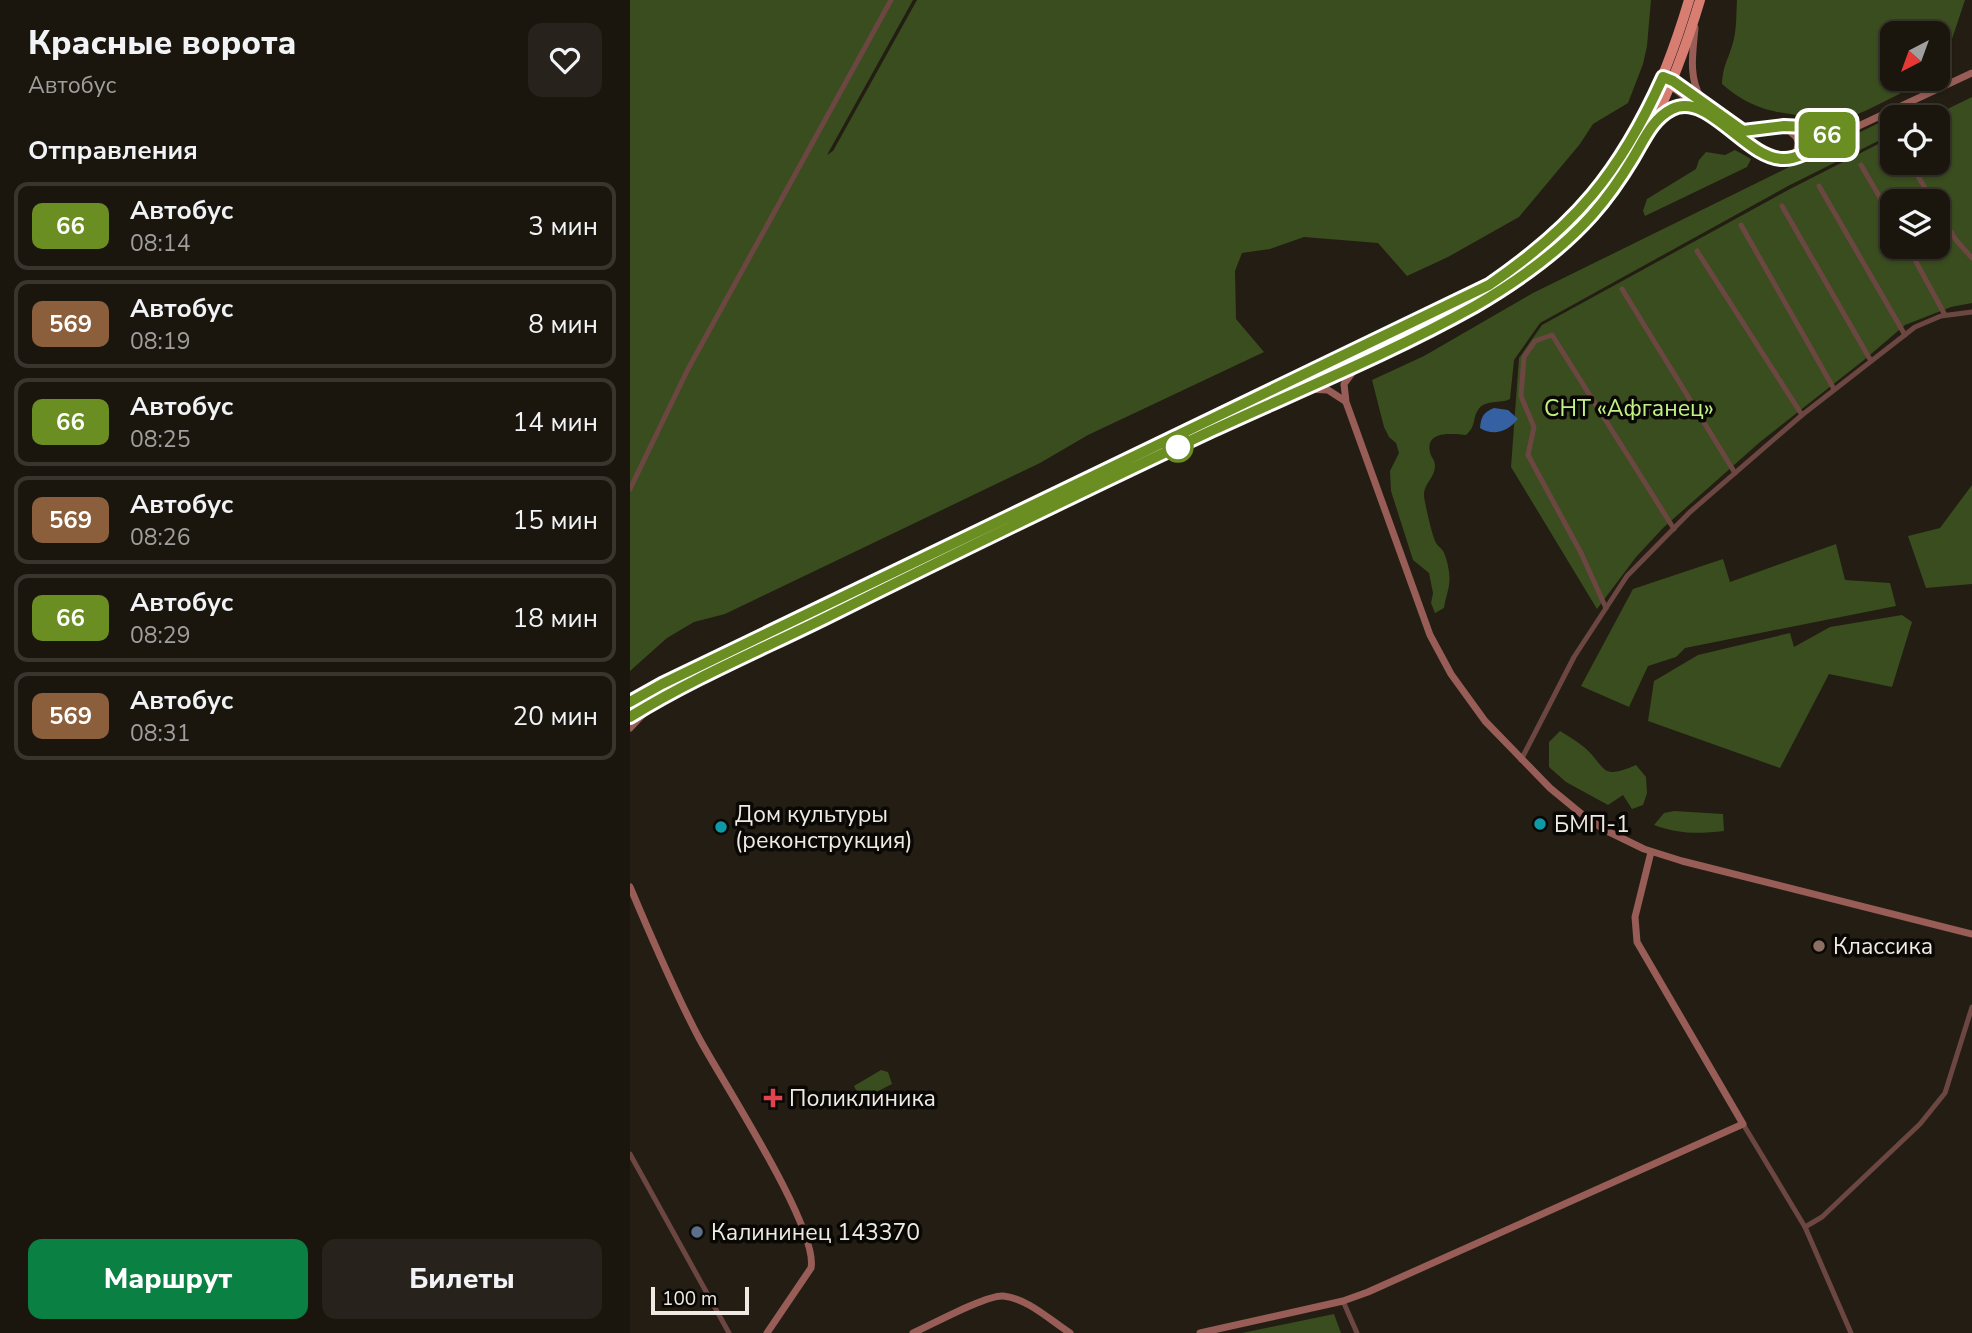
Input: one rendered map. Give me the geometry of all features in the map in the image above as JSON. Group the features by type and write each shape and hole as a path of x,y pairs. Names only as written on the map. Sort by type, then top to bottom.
{"highway":[{"path":"630,702 844,595 1489,285 1552,238 1583,208 1627,148 1669,82 1689,0"},
{"path":"630,717 657,701 1000,533 1475,306 1513,281 1560,245 1592,215 1633,159 1651,127 1700,0"}],"street":[{"path":"630,489 688,369 891,0"},
{"path":"1695,16 1692,64 1694,84 1706,109"},
{"path":"1669,82 1769,157 1788,159 1972,73"},
{"path":"1651,127 1675,107 1691,106 1706,109 1743,131 1784,126 1805,127 1834,138"},
{"path":"1784,126 1799,143 1795,156"},
{"path":"1861,165 1880,197"},
{"path":"1819,186 1905,335"},
{"path":"1782,206 1871,361"},
{"path":"1741,225 1834,390"},
{"path":"1950,230 1972,258"},
{"path":"1697,251 1802,415"},
{"path":"1915,259 1945,315"},
{"path":"1622,289 1735,473"},
{"path":"1521,760 1574,657 1627,576 1674,529 1802,415 1915,327 1945,315 1972,312"},
{"path":"1606,608 1581,552 1528,455 1534,427 1521,396 1524,357 1535,341 1552,335 1674,529"},
{"path":"1359,363 1344,384 1346,402 1424,621 1471,706 1550,788 1605,830 1651,852 1972,934"},
{"path":"1303,389 1328,390 1346,402"},
{"path":"630,728 657,701"},
{"path":"1651,852 1635,917 1637,942 1805,1227 1851,1333"},
{"path":"630,887 661,961 699,1038 771,1164 806,1234 811,1268 767,1333"},
{"path":"1805,1227 1822,1217 1920,1124 1945,1093 1972,1007"},
{"path":"1200,1333 1343,1301 1368,1292 1743,1124"},
{"path":"630,1154 729,1333"},
{"path":"913,1333 1000,1296 1023,1302 1070,1333"},
{"path":"1343,1301 1357,1333"}],"green space":[{"path":"630,0 913,0 827,155 833,151 917,0 1651,0 1643,64 1628,103 1593,124 1580,144 1519,217 1448,257 1407,276 1378,243 1304,237 1270,249 1242,253 1235,271 1236,319 1264,352 1088,435 1040,463 725,614 694,622 667,638 630,671"},
{"path":"1737,0 1965,0 1950,45 1950,21 1880,21 1880,91 1905,91 1836,122 1827,123 1818,118 1766,109 1745,100 1722,84 1724,68 1735,35"},
{"name":"СНТ «Афганец»","path":"1972,97 1972,303 1951,307 1905,325 1760,442 1663,528 1636,557 1597,609 1511,467 1519,358 1542,325 1790,189 1880,143 1880,175 1950,175 1950,108"},
{"path":"1880,122 1880,140 1788,186 1540,323 1514,360 1510,399 1481,407 1466,435 1442,435 1432,440 1431,454 1435,466 1424,496 1436,543 1445,555 1449,577 1444,608 1435,613 1431,603 1433,593 1429,573 1413,560 1391,491 1390,471 1399,453 1396,443 1384,427 1372,380 1424,356 1533,293"},
{"path":"1735,150 1751,159 1747,167 1645,216 1643,211 1647,199 1696,169 1706,152 1725,155"},
{"path":"1972,485 1972,584 1926,588 1908,536 1940,528"},
{"path":"1836,544 1845,580 1890,583 1896,606 1685,648 1676,657 1648,666 1629,707 1581,686 1633,589 1723,559 1730,582"},
{"path":"1902,615 1912,622 1892,687 1829,674 1780,768 1648,721 1654,681 1698,655 1790,633 1794,647 1830,627"},
{"path":"1560,731 1584,747 1609,772 1636,765 1646,777 1647,793 1643,805 1632,809 1623,795 1608,805 1566,782 1549,767 1549,742"},
{"path":"1674,811 1723,814 1724,831 1688,833 1654,825 1664,813"},
{"path":"881,1070 888,1072 892,1084 861,1100 854,1086"},
{"path":"1334,1314 1341,1333 1242,1333"}],"water":[{"path":"1494,408 1508,410 1518,419 1510,427 1500,431 1485,431 1480,428 1481,420"}],"bus line":[{"name":"66","path":"630,702 877,579 1489,285 1552,238 1583,208 1627,148 1663,77 1673,81 1743,131 1784,126 1805,127 1834,138 1788,159 1779,159 1760,152 1704,112 1691,106 1675,107 1651,127 1612,190 1573,234 1505,287 1475,306 860,600 668,695 630,717"}],"place":[{"name":"БМП-1","path":"1540,824"},
{"name":"Дом культуры (реконструкция)","path":"721,827"},
{"name":"Классика","path":"1819,946"},
{"name":"Поликлиника","path":"773,1098"},
{"name":"Калининец 143370","path":"697,1232"}]}
